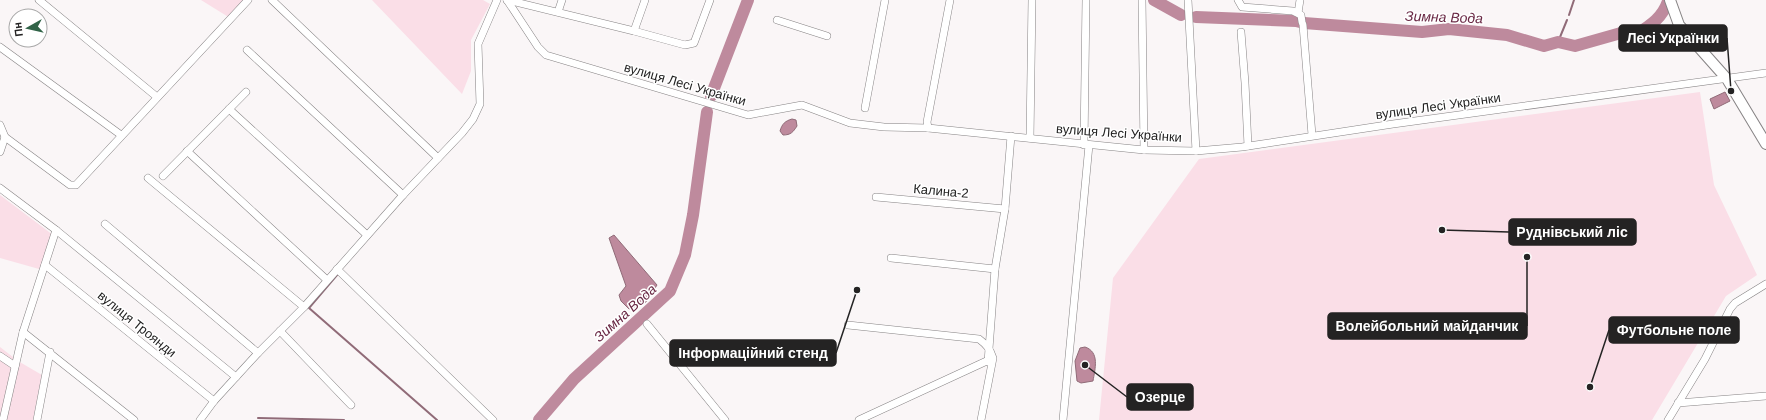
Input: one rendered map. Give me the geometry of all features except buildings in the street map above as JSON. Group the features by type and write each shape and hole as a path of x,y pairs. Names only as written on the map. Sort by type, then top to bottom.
{"street":[{"path":"39,0 157,97"},
{"path":"0,125 5,137 70,185 76,185 248,0"},
{"path":"272,0 438,158"},
{"path":"200,420 214,401 258,352 304,307 403,195 462,133 473,118 480,104 478,44 497,0"},
{"path":"507,0 685,45 694,43 710,0"},
{"name":"вулиця Лесі Українки","path":"507,0 538,47 546,55 748,115 802,105 850,123 884,127 928,128 1144,150 1196,151 1248,146 1312,135 1766,73"},
{"path":"558,12 562,0"},
{"path":"634,31 645,0"},
{"path":"865,108 885,0"},
{"path":"928,128 927,122 950,0"},
{"path":"1030,138 1032,0"},
{"path":"1063,420 1087,145 1086,0"},
{"path":"1142,0 1144,150"},
{"path":"1188,0 1196,151"},
{"path":"1238,0 1242,7 1293,11 1301,14 1312,135"},
{"path":"1298,13 1300,0"},
{"path":"1670,0 1679,25 1727,79 1766,144"},
{"path":"777,20 827,36"},
{"path":"1241,32 1248,146"},
{"path":"0,46 121,135"},
{"path":"247,50 403,195"},
{"path":"163,176 246,92"},
{"path":"229,109 367,235"},
{"path":"981,420 990,360 995,269 1005,209 1011,136"},
{"path":"0,152 5,137"},
{"path":"187,151 327,280"},
{"path":"148,178 304,307"},
{"path":"0,188 56,230 236,377"},
{"name":"Калина-2","path":"876,197 1005,209"},
{"path":"105,224 258,352"},
{"path":"3,420 23,332 56,230"},
{"path":"891,258 995,269"},
{"name":"вулиця Троянди","path":"45,264 214,401"},
{"path":"337,269 493,420"},
{"path":"1668,420 1705,359 1730,309 1735,303 1766,284"},
{"path":"647,324 725,420"},
{"path":"848,325 979,339 990,349"},
{"path":"280,331 351,405"},
{"path":"23,332 134,420"},
{"path":"37,420 50,352"},
{"path":"0,356 15,366"},
{"path":"859,420 990,360"},
{"path":"1678,403 1766,396"}],"shaded area":[{"path":"201,0 246,0 230,18"},
{"path":"372,0 483,0 490,4 471,40 471,71 462,94"},
{"path":"1700,92 1714,185 1757,275 1726,296 1652,420 1099,420 1113,278 1199,159"},
{"path":"1725,92 1730,101 1714,109 1710,99"},
{"path":"792,119 796,120 797,126 792,133 783,135 780,131 782,126 784,123"},
{"path":"0,195 53,235 39,269 0,258"},
{"path":"614,235 657,285 646,302 629,309 621,301 619,295 626,286 609,238"},
{"path":"0,347 18,361 42,375 33,420 0,420"},
{"path":"1085,347 1090,349 1093,353 1095,357 1095,366 1093,381 1081,383 1077,381 1075,361 1080,348"}],"waterway":[{"name":"Зимна Вода","path":"711,96 748,0"},
{"name":"Зимна Вода","path":"1154,0 1181,15"},
{"path":"1569,15 1574,0"},
{"name":"Зимна Вода","path":"1196,17 1296,21 1304,23 1422,32 1449,29 1507,35 1544,46 1558,42 1575,46 1628,31 1637,34 1660,16 1670,0"},
{"path":"1558,42 1567,20"},
{"name":"Зимна Вода","path":"539,420 574,379 670,291 685,255 693,215 707,112"},
{"path":"337,275 309,308 437,420"},
{"path":"258,418 344,420"}],"place":[{"name":"Лесі Українки","path":"1731,91"},
{"name":"Руднівський ліс","path":"1442,230"},
{"name":"Волейбольний майданчик","path":"1527,257"},
{"name":"Інформаційний стенд","path":"857,290"},
{"name":"Озерце","path":"1085,365"},
{"name":"Футбольне поле","path":"1590,387"}]}
